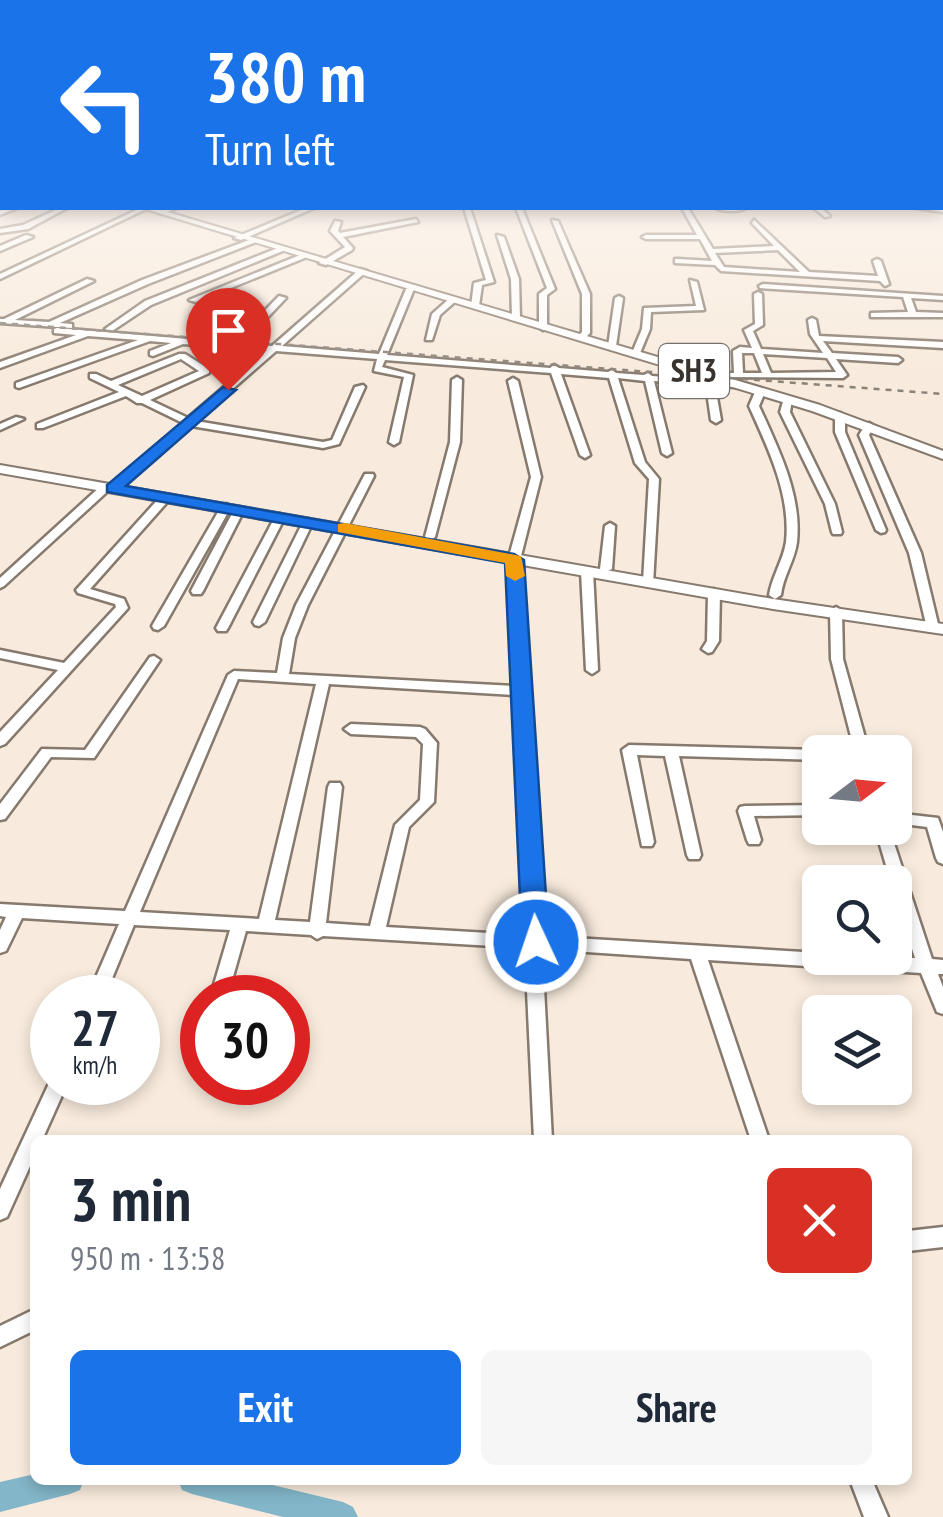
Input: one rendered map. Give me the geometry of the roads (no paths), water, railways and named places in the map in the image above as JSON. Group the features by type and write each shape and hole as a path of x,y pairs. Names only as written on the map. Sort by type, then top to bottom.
{"main road":[{"name":"SH3","path":"246,239 325,262"},
{"name":"SH3","path":"247,239 706,377 740,381 760,392 869,426 943,456"},
{"name":"SH3","path":"362,273 447,298"},
{"path":"0,466 587,571 775,595 810,606"},
{"path":"112,486 308,522 430,537 515,557 606,569 714,594 938,628"}],"street":[{"path":"0,249 25,239"},
{"path":"0,277 84,239"},
{"path":"54,328 242,239"},
{"path":"325,262 348,248 340,239"},
{"path":"475,306 478,283 490,282 477,239"},
{"path":"501,239 515,279 516,318"},
{"path":"531,239 551,289 543,294 543,326"},
{"path":"562,239 586,294 586,333 581,337"},
{"path":"705,239 719,270"},
{"path":"768,239 809,277"},
{"path":"710,251 776,248"},
{"path":"194,277 275,249"},
{"path":"109,329 148,303 275,249"},
{"path":"193,300 303,257"},
{"path":"678,261 719,270 883,279"},
{"path":"877,261 890,294"},
{"path":"0,584 362,273"},
{"path":"3,321 90,281"},
{"path":"636,354 647,310 701,308 694,282"},
{"path":"394,442 409,376 378,369 410,289"},
{"path":"767,373 748,330 759,325 760,290 943,298"},
{"path":"906,295 913,314"},
{"path":"242,339 282,298"},
{"path":"429,338 436,314 447,298"},
{"path":"612,346 619,298"},
{"path":"874,315 942,317"},
{"path":"812,320 814,334 820,338 831,355 843,375 767,373 760,379 740,381 736,353 756,350 831,355 898,360"},
{"path":"3,321 89,333 648,376 706,377 716,420"},
{"path":"54,328 109,329 282,345"},
{"path":"0,365 89,333"},
{"path":"18,384 152,338"},
{"path":"820,338 943,345"},
{"path":"153,353 186,340"},
{"path":"109,386 182,356 206,371 140,401"},
{"path":"554,368 585,455"},
{"path":"612,373 640,463 654,478 650,578"},
{"path":"93,376 123,394 190,423 330,445 360,388"},
{"path":"648,376 667,452"},
{"path":"430,537 455,442 457,380"},
{"path":"513,381 536,477 515,557 543,1135"},
{"path":"760,392 754,406 787,490 790,525 790,544 777,574 775,595"},
{"path":"40,426 123,394"},
{"path":"787,400 784,412 830,504 837,532"},
{"path":"840,416 840,432 882,530"},
{"path":"0,427 19,420"},
{"path":"869,426 864,435 914,553 938,628"},
{"path":"282,679 289,638 369,476"},
{"path":"0,741 122,608 120,602 82,590 165,498"},
{"path":"197,590 232,509"},
{"path":"158,626 232,509"},
{"path":"222,628 280,517"},
{"path":"259,622 308,522"},
{"path":"606,569 610,526"},
{"path":"587,571 592,670"},
{"path":"708,649 713,640 714,594"},
{"path":"836,611 837,660 857,735"},
{"path":"0,654 68,668"},
{"path":"0,815 47,752 88,755 154,660"},
{"path":"105,975 234,675 524,691"},
{"path":"264,927 322,681"},
{"path":"351,729 420,732 430,743 427,802 402,826 376,934"},
{"path":"647,842 629,750 802,755"},
{"path":"671,751 694,854"},
{"path":"316,932 336,788"},
{"path":"754,840 745,811 802,810"},
{"path":"912,820 933,822 943,858"},
{"path":"887,845 916,941 936,967 943,1007"},
{"path":"0,946 8,911 936,967"},
{"path":"225,975 240,925"},
{"path":"697,952 758,1135"},
{"path":"34,1135 48,1105"},
{"path":"0,1210 30,1144"},
{"path":"912,1241 943,1237"},
{"path":"0,1337 30,1322"},
{"path":"863,1485 876,1517"}],"waterway":[{"path":"0,1497 49,1485"},
{"path":"212,1485 343,1517"}],"railway":[{"path":"0,323 943,394"}]}
